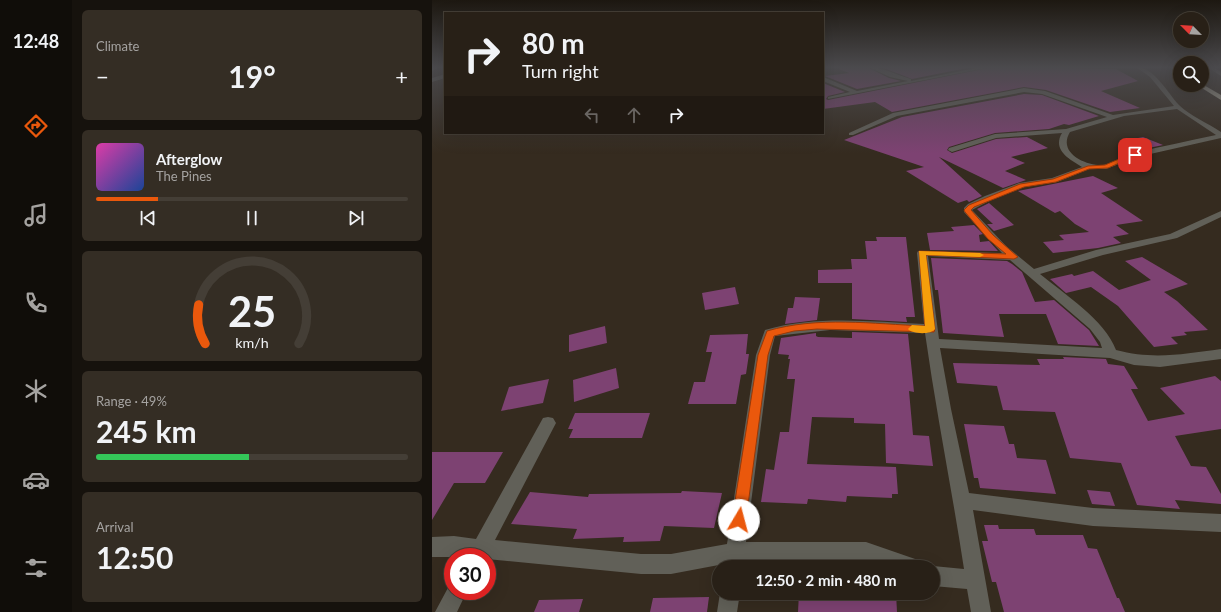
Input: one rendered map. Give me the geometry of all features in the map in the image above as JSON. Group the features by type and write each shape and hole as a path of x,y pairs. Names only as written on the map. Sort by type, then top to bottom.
{"street":[{"path":"830,98 843,96"},
{"path":"851,134 895,114 994,96"},
{"path":"1053,96 1113,117"},
{"path":"1168,96 1178,107 1221,135"},
{"path":"952,150 996,136 1067,131 1123,114 1178,107"},
{"path":"1067,131 1061,138 1061,146 1064,151 1088,168"},
{"path":"1110,353 1106,341 1094,326 991,237 967,210 971,206 982,201 1022,185 1054,180 1088,168 1106,167 1135,155 1221,135"},
{"path":"1032,273 1100,252 1173,236 1221,214"},
{"path":"981,612 974,580 962,500 943,409 922,253 1014,257"},
{"path":"890,560 866,552 734,560 763,355 770,333 794,327 817,326 1110,353 1134,360 1160,362 1221,354"},
{"path":"482,548 548,423"},
{"path":"962,500 1093,517 1221,522"},
{"path":"432,547 454,546 461,548"},
{"path":"496,554 640,564 712,561"},
{"path":"940,577 974,580"},
{"path":"445,612 452,600"},
{"path":"727,612 729,600"}],"building":[{"path":"824,96 830,96 826,99 828,100 850,96 979,96 892,112 875,102 824,109"},
{"path":"1016,96 1044,96 1099,116 1049,129 995,133 949,147 947,150 952,153 996,139 1027,137 1048,148 1011,157 1025,163 1005,171 1026,180 1003,188 939,157 982,196 969,202 967,200 958,203 906,171 924,167 844,140 902,117"},
{"path":"1062,96 1111,96 1140,108 1110,112"},
{"path":"1143,137 1163,145 1139,150 1119,142"},
{"path":"1093,176 1118,188 1101,193 1143,221 1116,225 1129,234 1113,237 1121,243 1098,248 1053,253 1043,242 1064,240 1059,235 1089,232 1075,224 1060,211 1055,213 1018,191"},
{"path":"989,203 1014,225 994,231 987,224 993,224 977,209"},
{"path":"974,225 983,234 979,235 980,242 989,241 998,251 930,250 927,233 954,231 951,227"},
{"path":"876,237 906,237 915,317 906,317 907,322 852,319 852,283 818,283 818,270 852,269 851,259 867,259 865,241 877,241"},
{"path":"1142,257 1188,284 1164,292 1177,301 1208,330 1184,332 1187,335 1171,337 1178,344 1154,347 1118,306 1091,287 1066,293 1050,279 1072,274 1074,276 1093,271 1119,290 1151,280 1125,261"},
{"path":"931,258 1007,261 1022,272 1035,302 1054,300 1089,330 1099,346 1058,344 1046,314 999,314 1004,337 943,333 938,290 935,290"},
{"path":"735,287 739,304 705,310 702,293"},
{"path":"795,297 820,298 817,320 785,324 788,308 793,308"},
{"path":"605,326 607,343 569,352 569,335"},
{"path":"852,332 908,334 914,392 909,391 913,435 929,436 933,466 886,463 885,424 854,423 854,418 812,417 807,464 896,467 898,494 892,494 892,498 847,496 846,502 808,499 807,504 761,502 766,469 774,470 780,432 789,432 795,379 787,379 790,359 788,359 789,355 778,354 781,338 816,333 816,336 818,337 852,338"},
{"path":"748,334 746,354 749,354 746,374 741,375 736,404 688,404 694,382 705,382 712,352 706,352 710,335"},
{"path":"1063,357 1106,359 1108,364 1124,366 1138,389 1131,389 1148,421 1185,414 1160,388 1215,376 1221,381 1221,429 1175,436 1191,466 1206,467 1221,494 1221,504 1175,500 1180,509 1137,505 1121,463 1070,458 1055,412 1003,410 997,386 957,383 953,363 1040,365 1037,359 1064,359"},
{"path":"616,368 619,388 574,402 573,380"},
{"path":"549,379 543,403 501,411 509,387"},
{"path":"575,413 650,413 642,438 569,438 573,429 568,429"},
{"path":"964,424 1004,426 1009,444 1014,444 1017,458 1046,460 1056,494 980,488 978,478 974,478"},
{"path":"432,452 503,452 485,483 454,483 432,520"},
{"path":"1087,490 1110,492 1115,506 1092,504"},
{"path":"682,491 722,493 714,528 664,526 660,541 623,542 624,537 573,539 577,529 511,524 530,492 588,497 589,494 681,493"},
{"path":"984,525 998,525 999,529 1034,529 1036,535 1083,535 1088,548 1097,549 1117,598 1119,598 1125,612 1004,612 996,582 992,582 982,541 988,541"},
{"path":"709,597 707,612 650,612 653,598"},
{"path":"583,599 579,612 534,612 539,600"},
{"path":"799,600 896,600 897,612 798,612"}],"slow traffic":[{"path":"912,329 930,329 924,260 922,253 980,255"}],"route":[{"path":"739,520 763,355 770,333 794,327 817,326 930,329 924,260 922,253 956,253 1014,257 1002,248 967,210 971,206 1022,185 1054,180 1088,168 1106,167 1135,155"}]}
